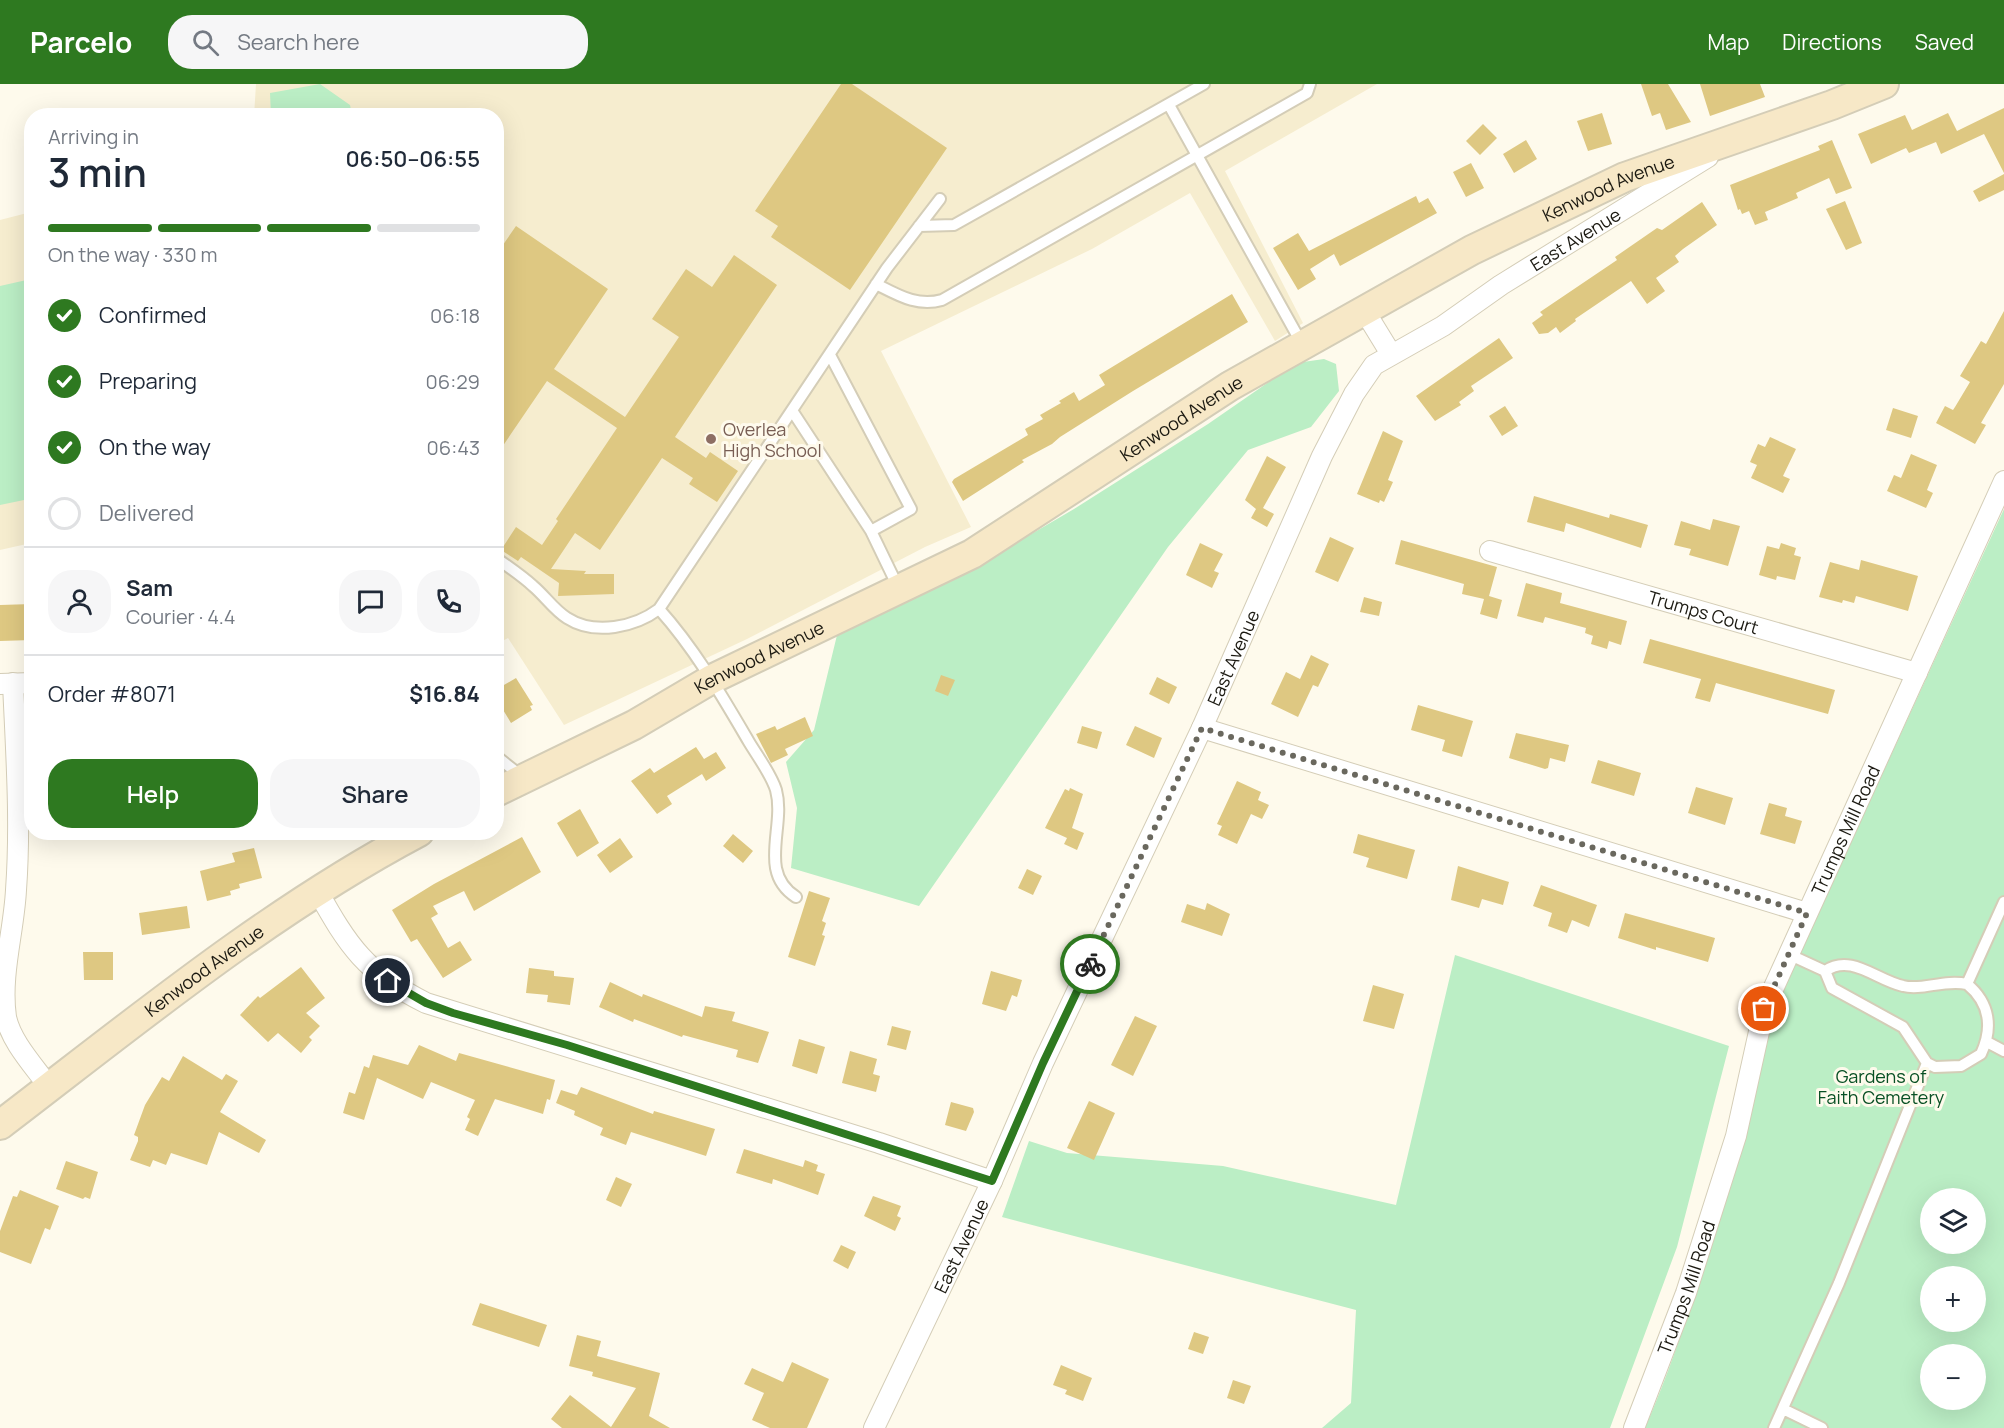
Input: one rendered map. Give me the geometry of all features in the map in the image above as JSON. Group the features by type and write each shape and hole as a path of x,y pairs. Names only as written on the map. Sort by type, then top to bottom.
{"main road":[{"name":"Kenwood Avenue","path":"504,788 634,725 712,679 972,554 1230,386 1472,250 1625,177 1884,84"},
{"name":"Kenwood Avenue","path":"0,1125 317,890 405,840"}],"street":[{"name":"East Avenue","path":"874,1428 992,1181 1043,1063 1202,728 1322,456 1354,394 1374,365 1443,326 1501,285 1705,159 1763,129"},
{"path":"1364,310 1391,354"},
{"name":"Trumps Mill Road","path":"1634,1428 1686,1293 1736,1136 1764,1009 2004,481"},
{"name":"Trumps Court","path":"1490,551 1917,673"},
{"path":"15,683 18,827 16,890 4,985 7,1019 20,1046 49,1087"},
{"path":"1202,728 1807,913"},
{"path":"317,890 357,955 388,981 426,1003 879,1143 992,1181"}],"lane":[{"path":"919,226 954,225 1204,84"},
{"path":"876,284 916,302 928,303 942,300 1307,93 1310,84"},
{"path":"1169,105 1302,345"},
{"path":"504,564 535,588 566,617 577,623 611,627 632,624 644,620 659,609 793,412 876,284 940,199"},
{"path":"830,355 911,509 871,531"},
{"path":"793,412 871,531 900,590"},
{"path":"659,609 712,679 776,790 778,820 775,869 787,891 796,897"},
{"path":"504,763 524,779"},
{"path":"1967,984 2004,902"},
{"path":"1788,954 1825,971 1832,988 1903,1027 1927,1063 1935,1067 1961,1065 1981,1054 1987,1042 1987,1013 1982,1000 1967,984 1946,982 1905,987 1847,963 1833,965 1825,971"},
{"path":"1987,1042 2004,1051"},
{"path":"1773,1428 1839,1283 1927,1063"},
{"path":"1783,1409 1822,1428"}],"shaded area":[{"name":"Overlea High School","path":"256,84 1377,84 1225,171 1303,323 1275,341 1190,193 1092,249 881,351 971,527 925,547 747,639 564,725 508,638 504,640 504,108 254,108"},
{"path":"24,214 24,545 0,550 0,220"}],"green space":[{"path":"320,84 350,105 351,108 271,108 270,93"},
{"path":"24,281 24,500 0,505 0,286"},
{"path":"1324,359 1336,364 1339,391 1311,427 1248,450 1168,547 919,906 791,868 797,808 786,762 814,730 838,631 963,574 1074,509 1208,424 1296,363"},
{"name":"Gardens of Faith Cemetery","path":"2004,509 2004,1428 1645,1428 1686,1320 1784,988"},
{"path":"1455,955 1729,1046 1677,1247 1610,1428 1322,1428 1351,1403 1356,1310 1002,1217 1029,1141 1067,1153 1223,1166 1396,1205"}],"building":[{"path":"841,84 852,84 947,148 850,290 771,237 778,226 755,211"},
{"path":"1641,84 1668,84 1691,122 1666,130 1660,113 1652,116"},
{"path":"1700,84 1760,84 1765,97 1710,116"},
{"path":"2004,108 2004,173 1984,134 1941,154 1936,142 1909,153 1906,148 1871,164 1858,134 1905,115 1912,130 1948,113 1957,131"},
{"path":"1602,113 1612,144 1588,151 1577,121"},
{"path":"1483,124 1497,138 1480,155 1466,141"},
{"path":"1526,140 1537,159 1514,173 1503,154"},
{"path":"1832,140 1852,188 1836,194 1829,178 1796,193 1798,198 1765,212 1768,220 1755,225 1749,211 1742,214 1740,209 1738,210 1730,185 1820,150 1818,146"},
{"path":"1471,163 1484,188 1466,197 1453,172"},
{"path":"2004,174 2004,190 1979,202 1973,191"},
{"path":"1416,196 1419,203 1428,198 1437,213 1340,266 1334,254 1310,269 1316,279 1298,290 1273,248 1298,233 1309,251"},
{"path":"1845,201 1862,243 1846,250 1826,209"},
{"path":"1702,202 1717,225 1683,249 1675,256 1679,262 1656,278 1665,291 1647,304 1631,281 1575,319 1576,321 1560,333 1556,327 1548,333 1539,334 1532,323 1543,315 1540,312 1617,260 1615,257 1657,228 1662,230"},
{"path":"516,226 608,289 554,369 625,417 679,337 652,319 686,269 712,287 734,255 777,285 675,437 706,458 710,452 738,471 717,502 689,484 693,478 662,458 600,550 575,533 551,569 586,571 584,574 614,574 614,594 558,596 559,583 521,557 518,561 504,552 504,545 516,527 542,545 558,521 556,519 617,428 547,381 504,444 504,243"},
{"path":"1232,294 1248,322 1133,391 1052,444 1022,460 1024,462 963,501 952,482 954,479 1028,435 1025,429 1043,419 1040,415 1061,403 1059,401 1074,392 1079,401 1105,385 1099,375"},
{"path":"2004,311 2004,384 1981,423 1986,425 1975,444 1936,423 1945,406 1953,410 1955,407 1970,382 1960,376 1981,341 1986,344"},
{"path":"1499,338 1513,358 1471,386 1474,391 1459,402 1461,405 1435,421 1416,396"},
{"path":"1505,406 1518,426 1502,436 1489,416"},
{"path":"1893,408 1918,416 1911,438 1886,430"},
{"path":"1383,431 1403,441 1388,480 1393,482 1384,502 1380,500 1379,503 1357,494"},
{"path":"1770,437 1796,449 1783,476 1790,479 1783,493 1751,478 1757,465 1750,462 1758,444 1765,447"},
{"path":"1911,454 1937,465 1927,490 1933,493 1926,508 1887,491 1894,475 1901,478"},
{"path":"1267,456 1286,467 1263,508 1274,514 1267,527 1251,518 1256,509 1245,500"},
{"path":"1534,496 1609,518 1610,514 1648,525 1641,548 1566,523 1564,532 1527,522"},
{"path":"1713,519 1740,526 1728,566 1689,555 1691,549 1674,545 1681,521 1710,530"},
{"path":"1330,537 1354,548 1338,582 1315,572"},
{"path":"1401,540 1497,567 1489,596 1502,600 1497,619 1480,614 1484,599 1462,594 1464,584 1395,564"},
{"path":"1200,543 1223,554 1214,571 1219,573 1212,588 1186,575"},
{"path":"1781,543 1796,548 1794,555 1801,557 1795,580 1777,576 1776,580 1759,575 1767,546 1779,549"},
{"path":"1861,560 1918,576 1908,611 1856,596 1854,603 1843,600 1842,603 1819,597 1830,562 1859,570"},
{"path":"1526,583 1562,593 1560,603 1627,621 1621,645 1609,641 1607,649 1591,644 1593,636 1585,633 1586,628 1545,617 1543,623 1517,616"},
{"path":"1364,597 1382,602 1379,616 1360,612"},
{"path":"24,604 24,640 0,641 0,605"},
{"path":"1650,639 1835,690 1828,714 1716,683 1710,702 1695,698 1701,679 1643,663"},
{"path":"1311,655 1329,664 1318,687 1313,685 1298,717 1271,704 1286,672 1300,679"},
{"path":"941,675 955,680 948,696 935,691"},
{"path":"1157,677 1177,687 1169,704 1149,694"},
{"path":"516,678 533,705 530,706 532,710 511,723 504,712 504,685"},
{"path":"1418,705 1473,721 1462,757 1442,751 1445,740 1411,730"},
{"path":"805,717 813,736 785,749 788,755 771,763 756,734 775,726 777,730"},
{"path":"1082,726 1102,732 1097,749 1077,743"},
{"path":"1135,726 1162,738 1154,758 1126,745"},
{"path":"1516,733 1569,745 1565,762 1550,758 1548,768 1545,769 1509,758"},
{"path":"696,747 704,759 716,752 726,768 706,781 702,774 667,796 672,804 657,814 631,781 650,768 654,773"},
{"path":"1598,760 1641,773 1634,796 1591,783"},
{"path":"1237,781 1261,792 1258,800 1269,805 1262,819 1251,814 1237,844 1218,835 1222,826 1217,824"},
{"path":"1696,787 1733,798 1725,825 1688,813"},
{"path":"1070,788 1083,794 1072,828 1084,833 1077,850 1064,844 1067,838 1045,828 1065,789 1069,791"},
{"path":"1769,803 1787,808 1785,816 1802,821 1795,844 1760,834"},
{"path":"580,809 599,843 577,857 557,823"},
{"path":"733,834 753,851 743,863 723,846"},
{"path":"1358,834 1415,850 1407,879 1366,867 1369,858 1353,853"},
{"path":"522,837 541,872 474,911 464,891 433,906 438,914 431,918 448,948 460,941 472,960 443,978 417,939 411,942 392,910 434,884"},
{"path":"620,838 633,857 610,873 597,855"},
{"path":"254,848 262,878 239,884 240,888 230,891 231,895 207,901 200,871 235,862 232,853"},
{"path":"1458,866 1509,882 1503,905 1482,899 1479,908 1451,900"},
{"path":"1027,869 1042,876 1033,895 1018,888"},
{"path":"1541,885 1597,905 1589,927 1572,920 1567,933 1548,926 1552,913 1533,906"},
{"path":"809,891 830,898 822,921 826,923 822,935 825,936 815,966 788,957"},
{"path":"1207,903 1230,914 1222,936 1181,922 1187,904 1205,910"},
{"path":"187,906 190,928 142,935 139,913"},
{"path":"1625,913 1715,938 1708,962 1656,947 1656,950 1618,938"},
{"path":"83,952 113,952 113,980 84,980"},
{"path":"301,967 325,998 306,1013 320,1026 309,1037 312,1040 301,1053 278,1033 268,1042 240,1015 258,996 260,998"},
{"path":"529,968 554,971 554,976 574,978 570,1005 547,1002 548,995 526,993"},
{"path":"991,971 1022,980 1017,997 1012,995 1006,1011 982,1004"},
{"path":"610,982 642,997 643,994 702,1017 705,1006 735,1012 732,1021 769,1032 758,1063 736,1057 738,1050 683,1035 682,1037 634,1019 633,1022 599,1007"},
{"path":"1373,985 1404,994 1394,1029 1363,1021"},
{"path":"1135,1016 1157,1026 1133,1076 1111,1065"},
{"path":"892,1026 911,1031 906,1050 887,1045"},
{"path":"799,1039 825,1047 817,1074 792,1066"},
{"path":"419,1045 456,1061 459,1053 555,1080 550,1100 547,1099 543,1114 495,1099 478,1136 465,1130 470,1119 467,1117 475,1100 431,1082 423,1099 377,1078 364,1120 343,1113 349,1092 355,1094 364,1066 369,1068 373,1055 408,1065"},
{"path":"850,1051 877,1059 873,1074 880,1076 876,1092 842,1083"},
{"path":"183,1056 222,1080 226,1074 238,1081 220,1112 266,1140 259,1153 219,1132 207,1165 171,1153 166,1165 153,1160 150,1167 130,1160 138,1141 138,1137 134,1135 145,1105 162,1077 169,1081"},
{"path":"581,1087 653,1114 654,1111 715,1129 706,1156 631,1132 626,1145 600,1135 603,1128 574,1115 575,1111 556,1103 561,1090 577,1095"},
{"path":"1089,1101 1115,1113 1094,1160 1067,1148"},
{"path":"951,1102 973,1108 974,1112 966,1131 945,1125"},
{"path":"744,1149 803,1167 805,1160 818,1165 816,1171 825,1174 818,1195 773,1179 772,1184 736,1173"},
{"path":"66,1161 98,1172 90,1199 85,1197 83,1199 56,1189"},
{"path":"616,1177 632,1184 621,1207 606,1200"},
{"path":"20,1190 59,1206 50,1230 45,1228 31,1264 0,1252 0,1231 13,1196 17,1197"},
{"path":"873,1196 901,1206 897,1216 901,1218 895,1231 864,1216"},
{"path":"841,1245 856,1252 848,1269 833,1261"},
{"path":"480,1303 547,1325 539,1347 472,1325"},
{"path":"1194,1332 1209,1337 1203,1354 1188,1349"},
{"path":"577,1335 601,1341 597,1356 660,1373 649,1416 670,1428 562,1428 551,1419 570,1395 611,1427 636,1388 592,1376 593,1372 569,1366"},
{"path":"792,1362 829,1379 807,1428 770,1428 752,1420 764,1393 744,1384 752,1368 783,1382"},
{"path":"1061,1365 1092,1378 1083,1401 1065,1394 1067,1390 1053,1385"},
{"path":"1233,1380 1251,1386 1244,1404 1227,1398"}],"way so far":[{"path":"1090,964 1202,728 1807,913 1764,1009"}],"place":[{"name":"Overlea High School","path":"711,439"}],"route":[{"path":"388,981 426,1003 453,1013 567,1045 992,1181 1043,1063 1090,964"}]}
